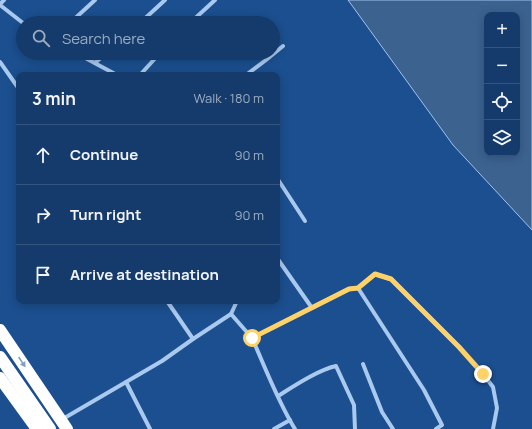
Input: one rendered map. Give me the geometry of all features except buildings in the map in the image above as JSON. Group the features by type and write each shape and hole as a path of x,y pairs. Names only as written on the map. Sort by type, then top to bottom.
{"highway":[{"path":"0,330 64,424"},
{"path":"0,357 45,427"},
{"path":"0,378 45,427"}],"street":[{"path":"4,0 0,4 16,17"},
{"path":"78,16 95,0"},
{"path":"148,16 165,0"},
{"path":"197,16 214,0"},
{"path":"89,60 112,72"},
{"path":"95,63 98,60"},
{"path":"143,72 154,60"},
{"path":"250,72 266,60"},
{"path":"0,62 16,85"},
{"path":"280,183 305,221"},
{"path":"280,262 312,308"},
{"path":"252,338 349,289 358,288 375,274 391,279 459,347 493,387 497,408 493,429"},
{"path":"358,288 424,390 442,425 436,429"},
{"path":"169,304 193,338"},
{"path":"64,424 126,382 162,361 193,338 231,314 236,304"},
{"path":"231,314 252,338 278,396 295,429"},
{"path":"363,364 382,412 393,429"},
{"path":"278,396 303,380 336,366 354,405 355,429"},
{"path":"126,382 150,429"},
{"path":"274,429 290,420"}],"water":[{"path":"348,0 532,0 532,230 453,145"}],"route":[{"path":"252,338 349,289 358,288 375,274 391,279 459,347 483,374"}]}
